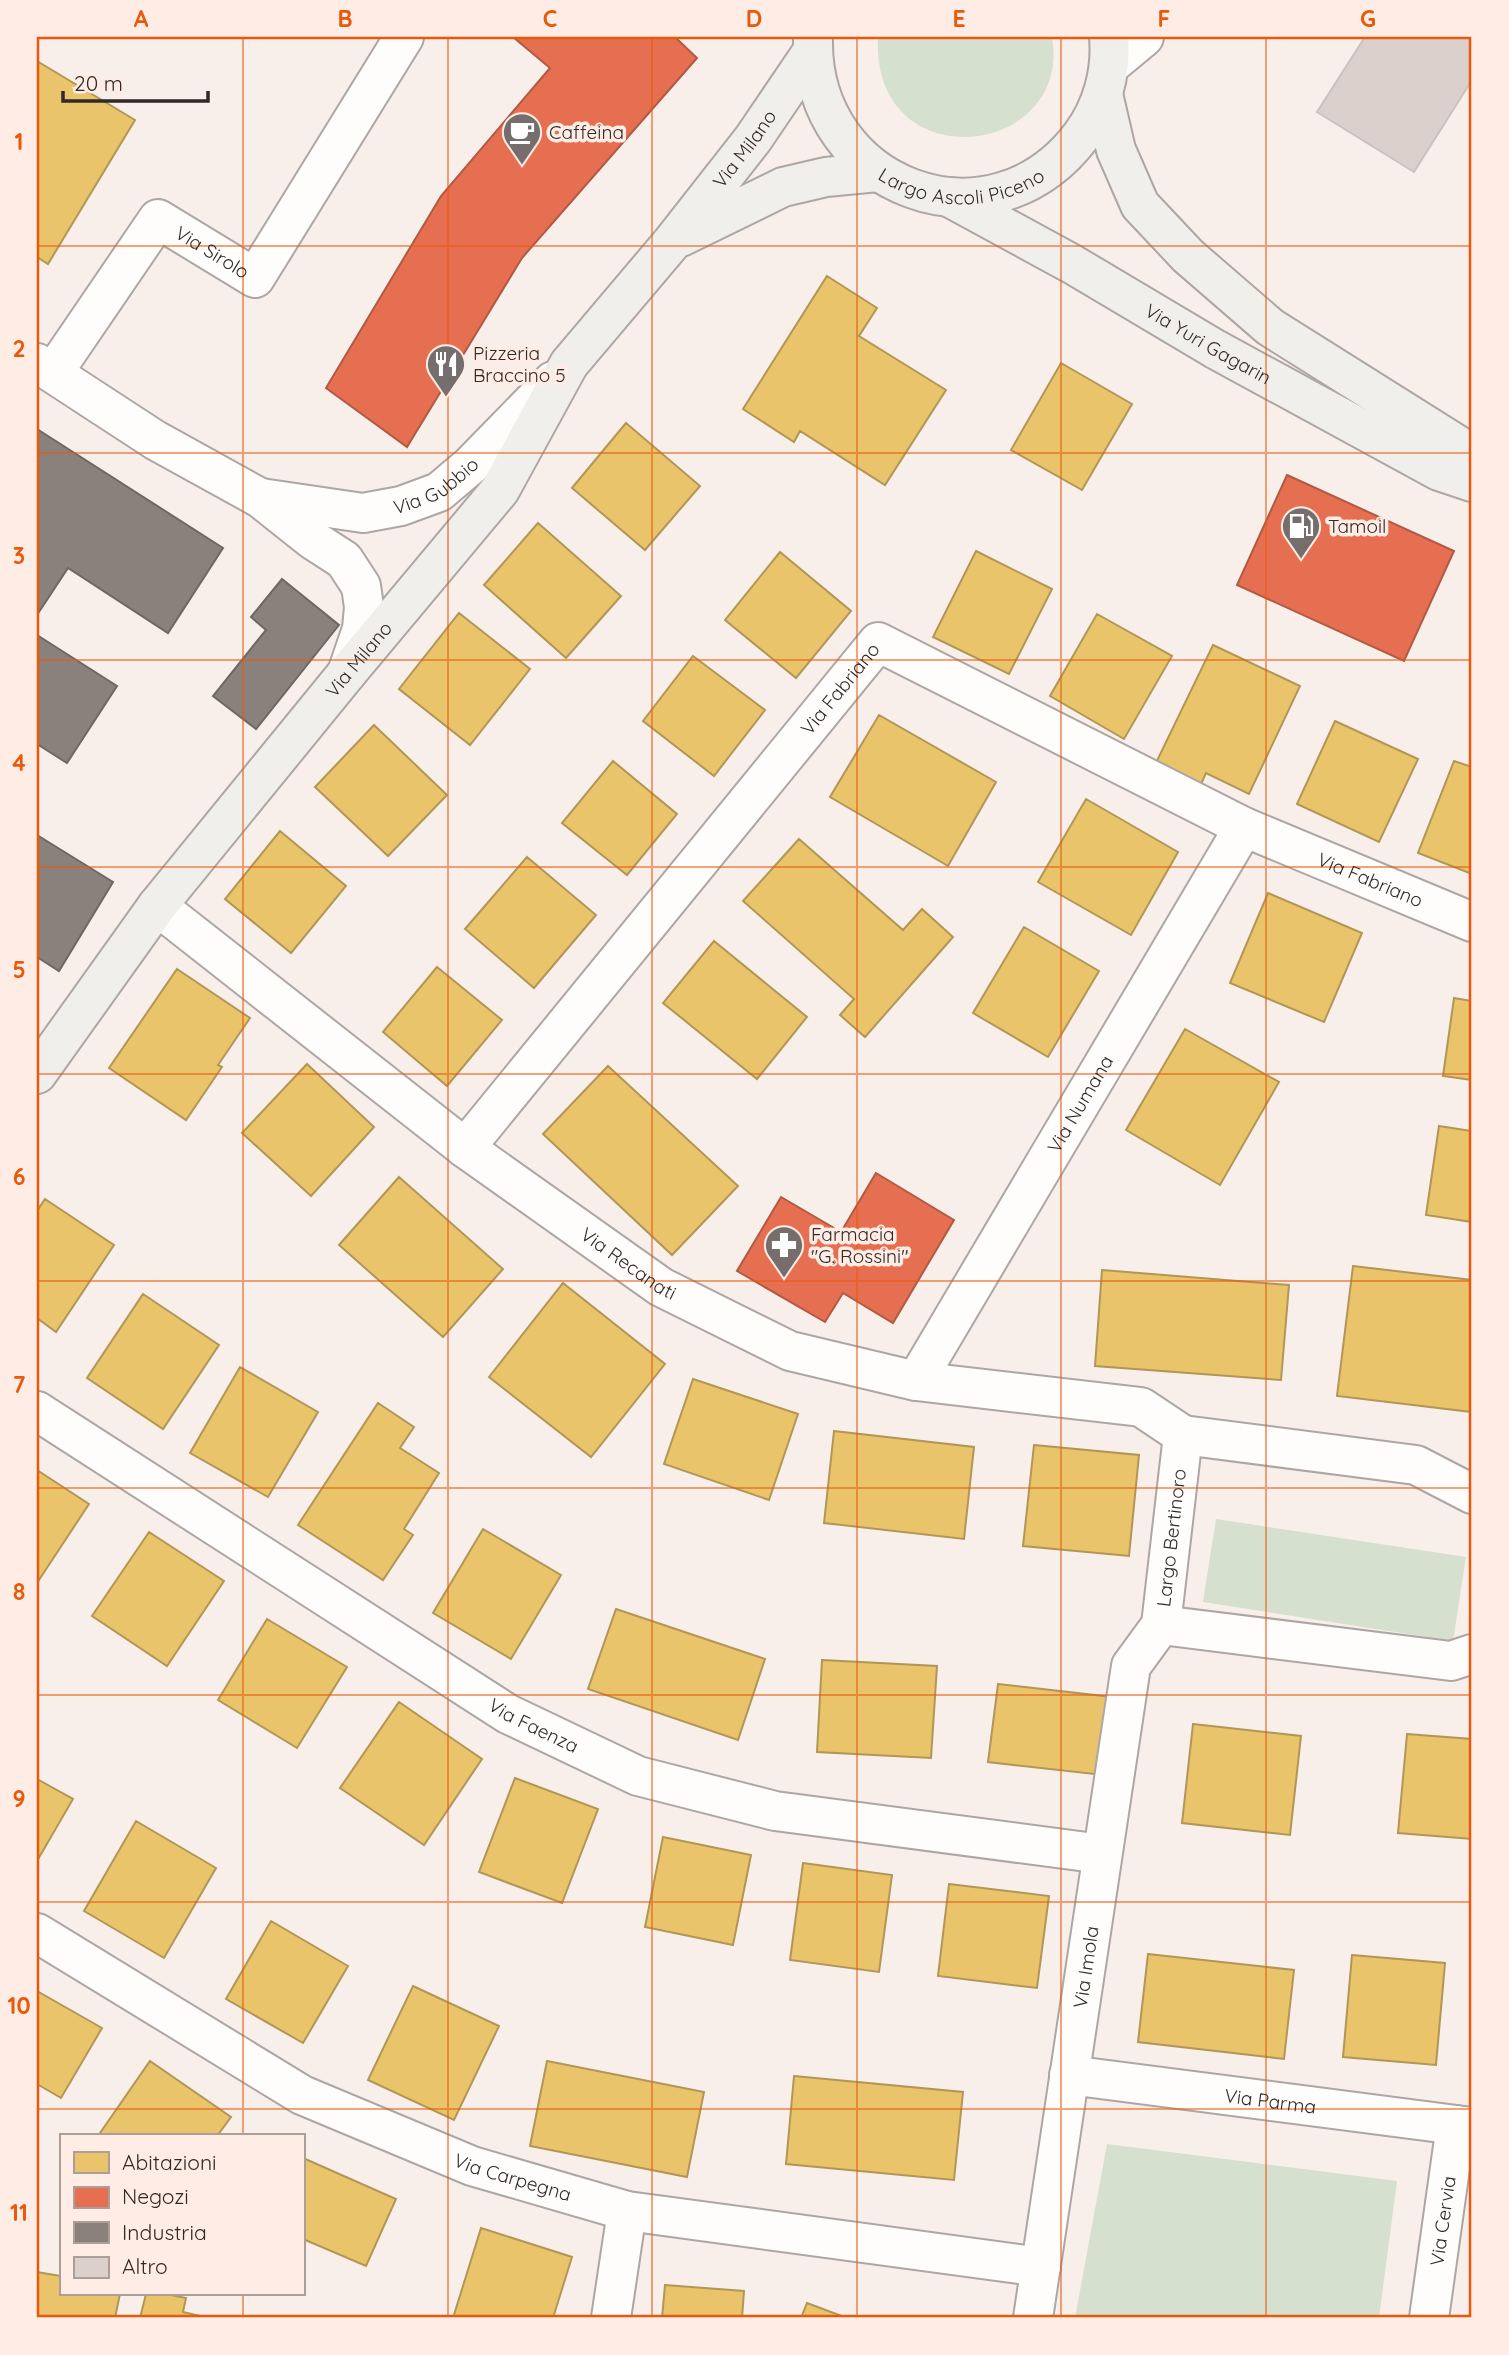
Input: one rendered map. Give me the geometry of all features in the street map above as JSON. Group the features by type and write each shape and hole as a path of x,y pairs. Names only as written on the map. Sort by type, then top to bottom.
{"main road":[{"name":"Largo Ascoli Piceno","path":"813,44 816,80 824,107 838,132 856,154 878,172 900,184 924,193 949,197 982,196 1014,188 1044,172 1070,151 1089,125 1107,66"},
{"name":"Via Milano","path":"37,1073 157,906 500,490 569,364 673,241 753,139 813,44"},
{"path":"1107,66 1116,150 1140,205 1188,256 1270,327 1472,454"},
{"name":"Via Milano","path":"673,241 783,187 826,177 878,172"},
{"name":"Via Yuri Gagarin","path":"949,197 1072,264 1216,349 1427,464 1472,482"}],"street":[{"name":"Via Sirolo","path":"45,368 158,219 256,278 404,37"},
{"path":"1107,66 1144,37"},
{"name":"Via Gubbio","path":"260,498 363,513 401,506 439,492 471,465 569,364"},
{"name":"Via Gubbio","path":"45,368 155,440 260,498 313,540 345,560 361,586 364,607 362,629 347,673"},
{"name":"Via Fabriano","path":"465,1148 878,642 1244,827 1472,922"},
{"name":"Via Numana","path":"916,1381 1244,827"},
{"name":"Via Recanati","path":"157,906 465,1148 661,1287 790,1351 916,1381 1141,1407 1183,1435"},
{"name":"Via Faenza","path":"37,1411 508,1714 638,1776 775,1811 1102,1854"},
{"path":"1183,1435 1416,1465 1472,1494"},
{"name":"Largo Bertinoro","path":"1183,1435 1161,1625 1451,1661 1472,1654"},
{"name":"Via Imola","path":"1033,2318 1131,1666 1161,1625"},
{"name":"Via Carpegna","path":"37,1933 302,2095 472,2165 627,2211 1041,2267"},
{"name":"Via Parma","path":"1069,2075 1464,2126"},
{"name":"Via Cervia","path":"1429,2318 1464,2126"},
{"path":"611,2318 627,2211"}],"green space":[{"path":"878,37 1052,37 1050,78 1033,108 1004,128 970,137 936,133 905,115 884,84"},
{"path":"1216,1519 1466,1557 1453,1641 1203,1602"},
{"path":"1107,2144 1397,2181 1379,2318 1075,2318"}],"building: Abitazioni":[{"path":"37,61 135,120 48,264 37,257"},
{"path":"827,276 877,308 859,336 946,390 885,485 800,431 794,442 743,409"},
{"path":"1061,363 1132,404 1082,490 1011,450"},
{"path":"626,423 700,486 645,550 572,488"},
{"path":"538,523 621,596 566,658 484,585"},
{"path":"976,551 1052,589 1009,674 933,637"},
{"path":"780,552 851,611 796,678 725,620"},
{"path":"459,613 530,669 470,745 399,689"},
{"path":"1097,614 1172,656 1124,739 1050,696"},
{"path":"1213,645 1300,686 1249,794 1206,773 1198,791 1153,769"},
{"path":"693,656 765,710 714,776 643,721"},
{"path":"879,715 996,782 948,866 830,797"},
{"path":"1335,721 1418,759 1379,842 1297,804"},
{"path":"374,725 447,795 388,856 315,787"},
{"path":"613,761 677,814 627,875 562,823"},
{"path":"1454,761 1472,767 1472,874 1418,853"},
{"path":"1086,799 1178,852 1131,935 1038,882"},
{"path":"280,831 346,886 291,953 225,899"},
{"path":"799,839 903,930 922,909 953,937 865,1037 840,1015 854,999 743,901"},
{"path":"527,857 596,915 534,988 465,929"},
{"path":"1268,893 1362,933 1324,1022 1230,983"},
{"path":"1024,927 1099,971 1048,1057 973,1013"},
{"path":"714,941 807,1017 757,1079 663,1003"},
{"path":"437,967 502,1020 447,1086 383,1032"},
{"path":"177,969 250,1018 218,1065 222,1067 186,1120 109,1068"},
{"path":"1454,998 1472,1001 1472,1080 1443,1076"},
{"path":"1185,1029 1279,1082 1220,1185 1126,1130"},
{"path":"307,1064 374,1127 311,1196 242,1133"},
{"path":"608,1066 738,1186 672,1255 543,1134"},
{"path":"1439,1126 1472,1131 1472,1222 1426,1215"},
{"path":"399,1177 503,1269 443,1337 339,1245"},
{"path":"45,1199 114,1245 56,1332 37,1318 37,1211"},
{"path":"1353,1266 1472,1280 1472,1412 1337,1396"},
{"path":"1102,1270 1289,1285 1281,1380 1095,1366"},
{"path":"563,1283 665,1364 591,1457 489,1377"},
{"path":"143,1294 219,1345 163,1429 87,1378"},
{"path":"240,1367 318,1412 268,1497 190,1453"},
{"path":"693,1379 798,1414 769,1500 664,1464"},
{"path":"378,1403 414,1427 400,1448 439,1473 404,1529 413,1535 383,1580 298,1525"},
{"path":"834,1431 974,1447 964,1539 824,1523"},
{"path":"1034,1445 1139,1455 1129,1556 1023,1546"},
{"path":"37,1470 89,1504 37,1583"},
{"path":"483,1529 561,1575 511,1659 433,1613"},
{"path":"149,1532 224,1581 167,1666 92,1616"},
{"path":"616,1609 765,1659 738,1740 588,1689"},
{"path":"267,1619 347,1667 297,1748 218,1700"},
{"path":"822,1660 937,1666 931,1758 817,1752"},
{"path":"998,1684 1112,1697 1103,1775 988,1762"},
{"path":"399,1702 482,1759 424,1845 340,1788"},
{"path":"1193,1724 1301,1736 1290,1835 1182,1823"},
{"path":"1407,1734 1472,1739 1472,1839 1398,1833"},
{"path":"515,1778 598,1809 562,1903 479,1872"},
{"path":"37,1779 73,1799 37,1861"},
{"path":"136,1821 216,1868 164,1958 84,1911"},
{"path":"663,1837 751,1855 733,1945 645,1927"},
{"path":"803,1863 892,1875 879,1972 790,1960"},
{"path":"949,1884 1049,1896 1037,1988 938,1976"},
{"path":"271,1921 348,1966 303,2043 226,1999"},
{"path":"1148,1954 1294,1970 1284,2059 1138,2042"},
{"path":"1352,1955 1445,1963 1436,2065 1343,2057"},
{"path":"413,1986 499,2026 454,2120 368,2080"},
{"path":"37,1991 102,2028 61,2098 37,2084"},
{"path":"150,2061 231,2117 218,2134 100,2133"},
{"path":"547,2061 704,2092 687,2177 530,2146"},
{"path":"794,2076 963,2092 954,2180 786,2164"},
{"path":"304,2158 396,2199 366,2266 304,2239"},
{"path":"481,2228 572,2257 553,2318 453,2318"},
{"path":"37,2272 60,2276 60,2296 120,2296 115,2318 37,2318"},
{"path":"665,2285 744,2291 742,2318 662,2318"},
{"path":"146,2296 176,2296 186,2298 183,2312 209,2318 140,2318"},
{"path":"807,2303 847,2318 801,2318"}],"building: Negozi":[{"path":"513,37 675,37 697,58 522,258 407,447 326,388 441,196 550,68"},
{"path":"1287,475 1454,551 1404,661 1237,585"},
{"path":"876,1173 954,1220 893,1323 843,1293 825,1322 737,1271 781,1197 841,1232"}],"building: Industria":[{"path":"37,429 223,548 168,633 68,568 37,615"},
{"path":"282,579 339,625 256,729 213,696 266,630 251,617"},
{"path":"37,635 117,686 67,763 37,744"},
{"path":"37,835 113,882 59,971 37,957"}],"building: Altro":[{"path":"1365,37 1472,37 1472,80 1414,172 1317,112"}],"place":[{"name":"Caffeina","path":"522,166"},
{"name":"Pizzeria Braccino 5","path":"446,398"},
{"name":"Tamoil","path":"1301,560"},
{"name":"Farmacia \"G. Rossini\"","path":"784,1279"}]}
